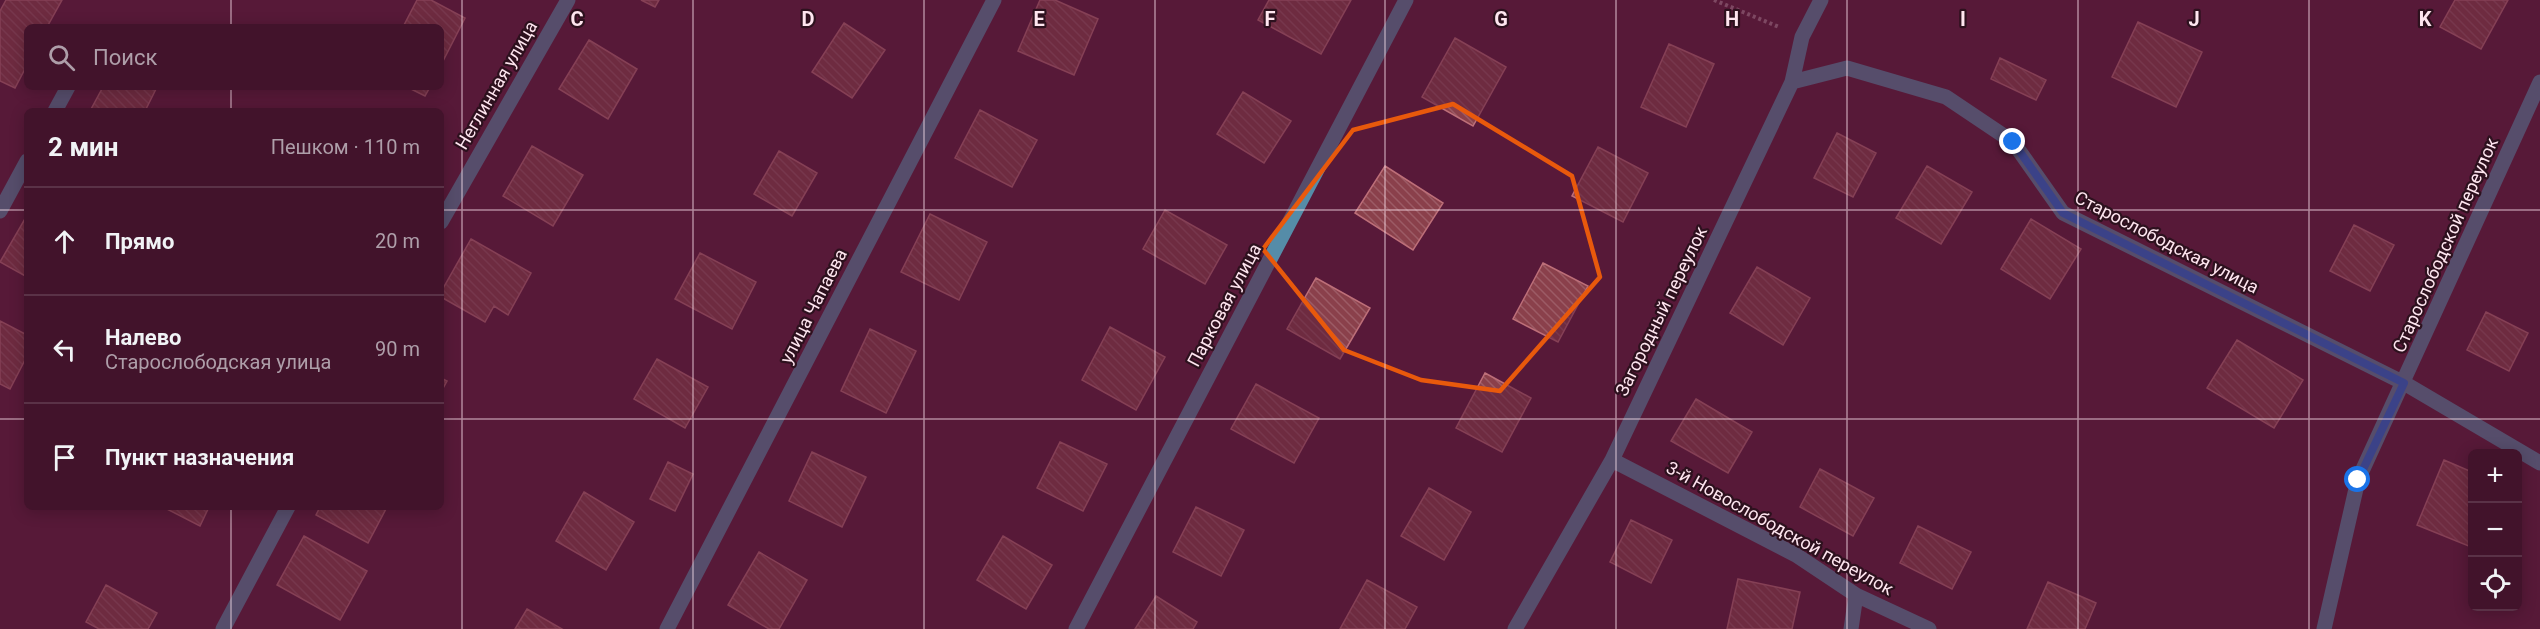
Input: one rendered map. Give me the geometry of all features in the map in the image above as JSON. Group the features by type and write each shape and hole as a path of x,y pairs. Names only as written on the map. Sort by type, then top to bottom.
{"street":[{"name":"Неглинная улица","path":"444,217 568,0"},
{"name":"улица Чапаева","path":"667,629 994,0"},
{"name":"Парковая улица","path":"1076,629 1406,0"},
{"name":"Загородный переулок","path":"1515,629 1612,460 1792,82 1802,37 1821,0"},
{"name":"Старослободская улица","path":"1792,82 1847,68 1946,97 2013,142 2063,213 2404,383 2540,463"},
{"name":"Старослободской переулок","path":"2324,629 2358,480 2540,82"},
{"path":"57,108 66,90"},
{"path":"0,211 24,167"},
{"name":"3-й Новослободской переулок","path":"1612,460 1796,555 1856,595 1929,629"},
{"path":"223,629 286,510"},
{"path":"1851,629 1856,595"}],"path":[{"path":"1714,0 1802,37"}],"highlighted area":[{"path":"1453,104 1572,176 1600,277 1500,391 1421,380 1344,350 1263,249 1353,130"}],"building":[{"path":"6,0 62,0 49,24 24,24 24,71 15,88 0,81 0,11"},
{"path":"417,0 431,0 465,18 444,59 444,24 405,24"},
{"path":"641,0 659,0 655,7"},
{"path":"1040,0 1055,0 1098,19 1074,75 1018,51"},
{"path":"1269,0 1351,0 1321,54 1258,20"},
{"path":"2455,0 2508,0 2481,49 2440,27"},
{"path":"2138,22 2202,52 2176,107 2112,77"},
{"path":"844,23 885,50 852,98 812,72"},
{"path":"1455,38 1506,67 1473,126 1422,97"},
{"path":"589,40 637,69 608,119 559,89"},
{"path":"1669,44 1714,64 1686,127 1641,107"},
{"path":"2000,58 2046,80 2036,100 1991,79"},
{"path":"101,90 156,90 146,108 92,108"},
{"path":"413,90 428,90 425,96"},
{"path":"1243,92 1291,121 1264,163 1217,134"},
{"path":"980,110 1037,140 1012,187 955,158"},
{"path":"1837,133 1876,153 1853,197 1814,178"},
{"path":"532,146 583,175 553,226 503,196"},
{"path":"1598,147 1648,173 1623,222 1572,196"},
{"path":"779,151 817,173 792,216 754,194"},
{"path":"1385,166 1443,203 1413,250 1355,213"},
{"path":"1927,166 1972,192 1941,244 1896,218"},
{"path":"1165,210 1227,245 1205,284 1143,249"},
{"path":"930,214 987,242 959,300 901,272"},
{"path":"2031,219 2081,249 2050,299 2001,269"},
{"path":"24,220 24,275 0,262"},
{"path":"2354,225 2394,245 2370,291 2330,271"},
{"path":"471,239 531,273 508,315 494,306 485,322 444,299 444,287"},
{"path":"700,253 756,282 732,329 675,299"},
{"path":"1543,263 1588,286 1558,342 1513,319"},
{"path":"1757,267 1810,298 1783,345 1730,313"},
{"path":"1316,278 1370,308 1340,359 1287,329"},
{"path":"2486,312 2528,333 2509,371 2467,350"},
{"path":"0,321 24,333 24,362 10,389 0,384"},
{"path":"1110,327 1165,357 1136,410 1082,380"},
{"path":"870,329 916,351 886,413 841,391"},
{"path":"2237,340 2303,380 2274,428 2207,388"},
{"path":"657,359 708,387 685,428 634,399"},
{"path":"1485,373 1531,398 1502,452 1456,428"},
{"path":"1256,384 1319,418 1294,463 1231,429"},
{"path":"1696,399 1752,432 1728,473 1671,441"},
{"path":"1060,442 1107,464 1083,511 1037,488"},
{"path":"812,452 866,477 842,527 789,501"},
{"path":"2444,460 2468,470 2468,546 2417,525"},
{"path":"668,462 693,474 675,511 650,499"},
{"path":"1820,469 1874,498 1853,536 1800,507"},
{"path":"1429,488 1471,512 1444,560 1401,536"},
{"path":"584,492 634,522 606,570 556,541"},
{"path":"1196,507 1244,530 1221,576 1173,552"},
{"path":"169,510 208,510 200,526"},
{"path":"318,510 385,510 368,543 316,515"},
{"path":"1631,520 1672,540 1651,583 1610,562"},
{"path":"1918,526 1971,552 1952,589 1900,563"},
{"path":"304,536 367,571 340,620 277,585"},
{"path":"1003,536 1052,565 1026,609 977,580"},
{"path":"759,552 807,580 779,629 769,629 728,605"},
{"path":"1738,579 1800,592 1792,629 1727,629"},
{"path":"1367,580 1417,607 1405,629 1340,629"},
{"path":"2048,582 2096,603 2085,629 2027,629"},
{"path":"106,585 157,613 148,629 99,629 86,622"},
{"path":"1156,596 1197,622 1193,629 1135,629"},
{"path":"527,609 562,629 515,629"}],"route":[{"path":"2013,142 2063,213 2404,383 2358,480"}]}
